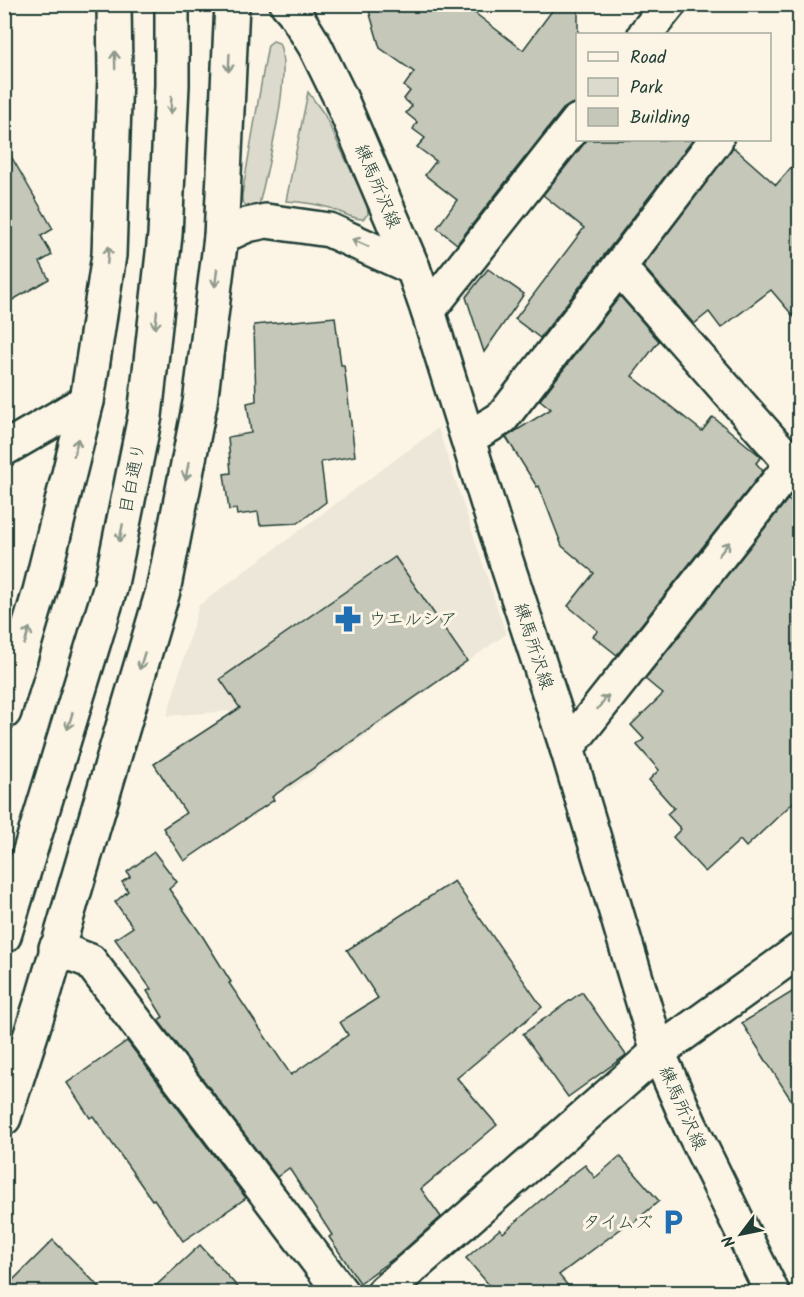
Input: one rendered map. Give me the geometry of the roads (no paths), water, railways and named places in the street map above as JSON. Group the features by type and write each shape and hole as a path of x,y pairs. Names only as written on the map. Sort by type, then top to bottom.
{"main road":[{"path":"4,712 40,591 87,400 109,255 115,74 114,4"},
{"name":"目白通り","path":"4,936 110,589 145,416 165,235 172,85 172,4"},
{"path":"4,1118 44,994 163,591 200,403 221,237 232,4"},
{"path":"646,33 669,4"},
{"name":"練馬所沢線","path":"299,10 340,97 413,268 428,311 567,748 658,1052 690,1125 772,1293"},
{"path":"428,311 576,124"},
{"path":"468,438 502,418 715,141"},
{"path":"221,237 248,225 266,222 329,230 413,268"},
{"path":"567,748 795,459 619,267"},
{"path":"4,449 87,400"},
{"path":"56,948 90,962 341,1293"},
{"path":"384,1293 658,1052 800,950"}],"place":[{"name":"ウエルシア","path":"348,619"},
{"name":"タイムズ","path":"673,1222"}]}
